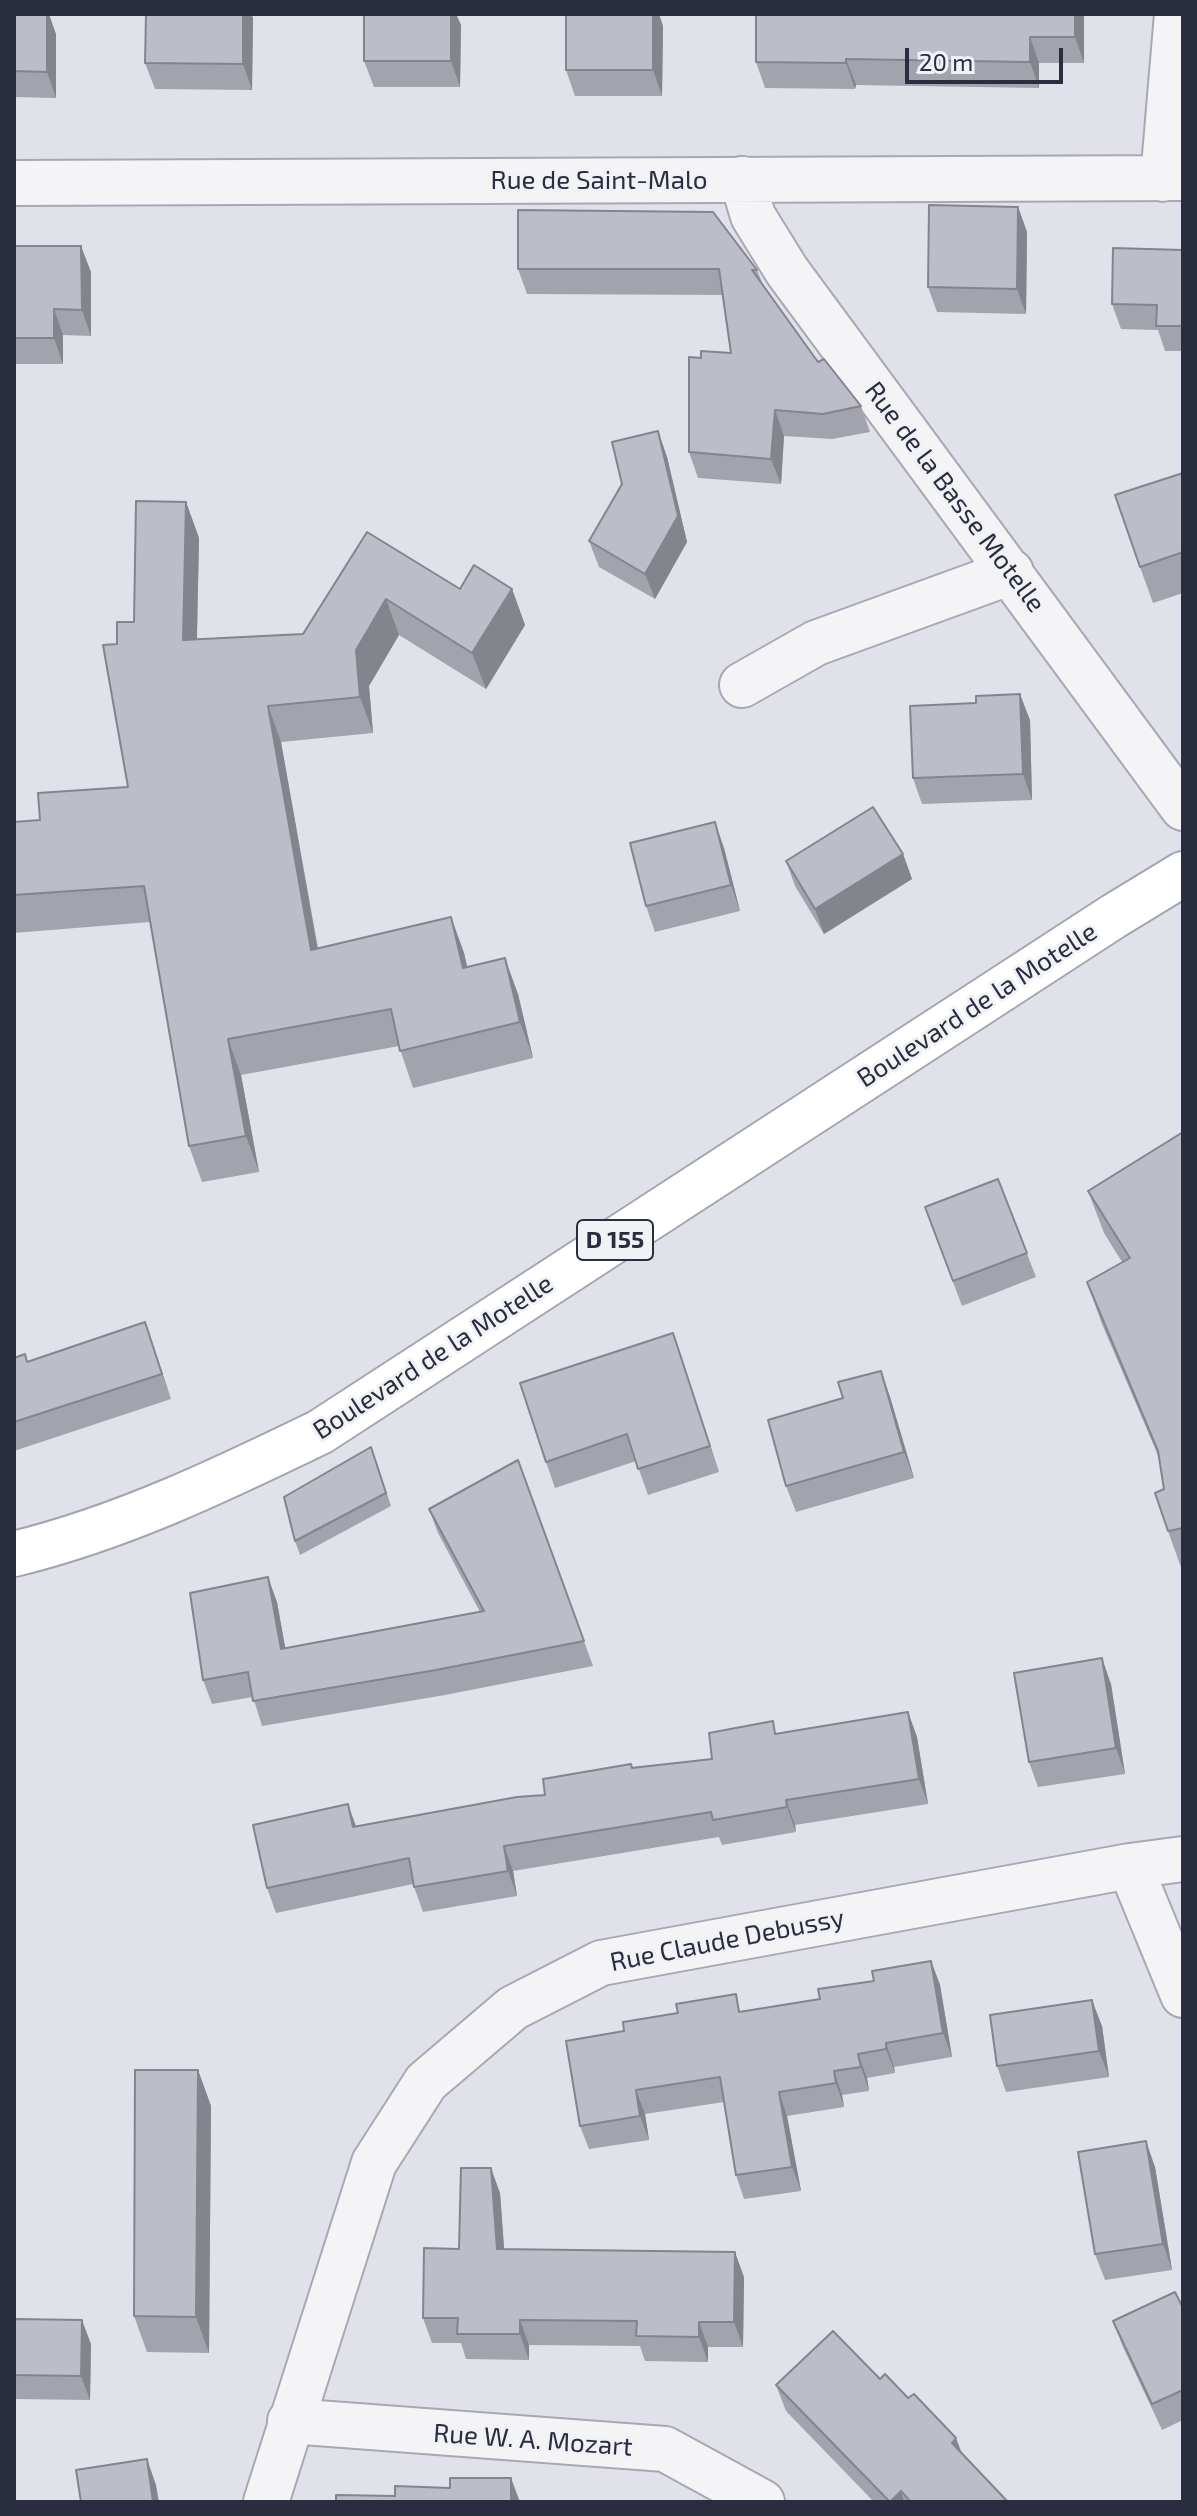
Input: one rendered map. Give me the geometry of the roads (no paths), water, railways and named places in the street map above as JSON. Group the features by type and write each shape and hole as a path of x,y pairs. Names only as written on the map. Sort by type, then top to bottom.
{"main road":[{"name":"Boulevard de la Motelle","path":"17,1553 67,1539 198,1491 320,1432 1183,874"}],"street":[{"path":"1173,179 1177,14"},
{"name":"Rue de la Basse Motelle","path":"742,179 753,216 787,271 1183,808"},
{"name":"Rue de Saint-Malo","path":"14,183 1173,179"},
{"path":"742,685 816,643 1011,572"},
{"name":"Rue Claude Debussy","path":"266,2502 374,2163 426,2082 513,2008 601,1963 1130,1866 1183,1859"},
{"path":"1130,1866 1183,1995"},
{"name":"Rue W. A. Mozart","path":"290,2421 665,2449 762,2502"}]}
